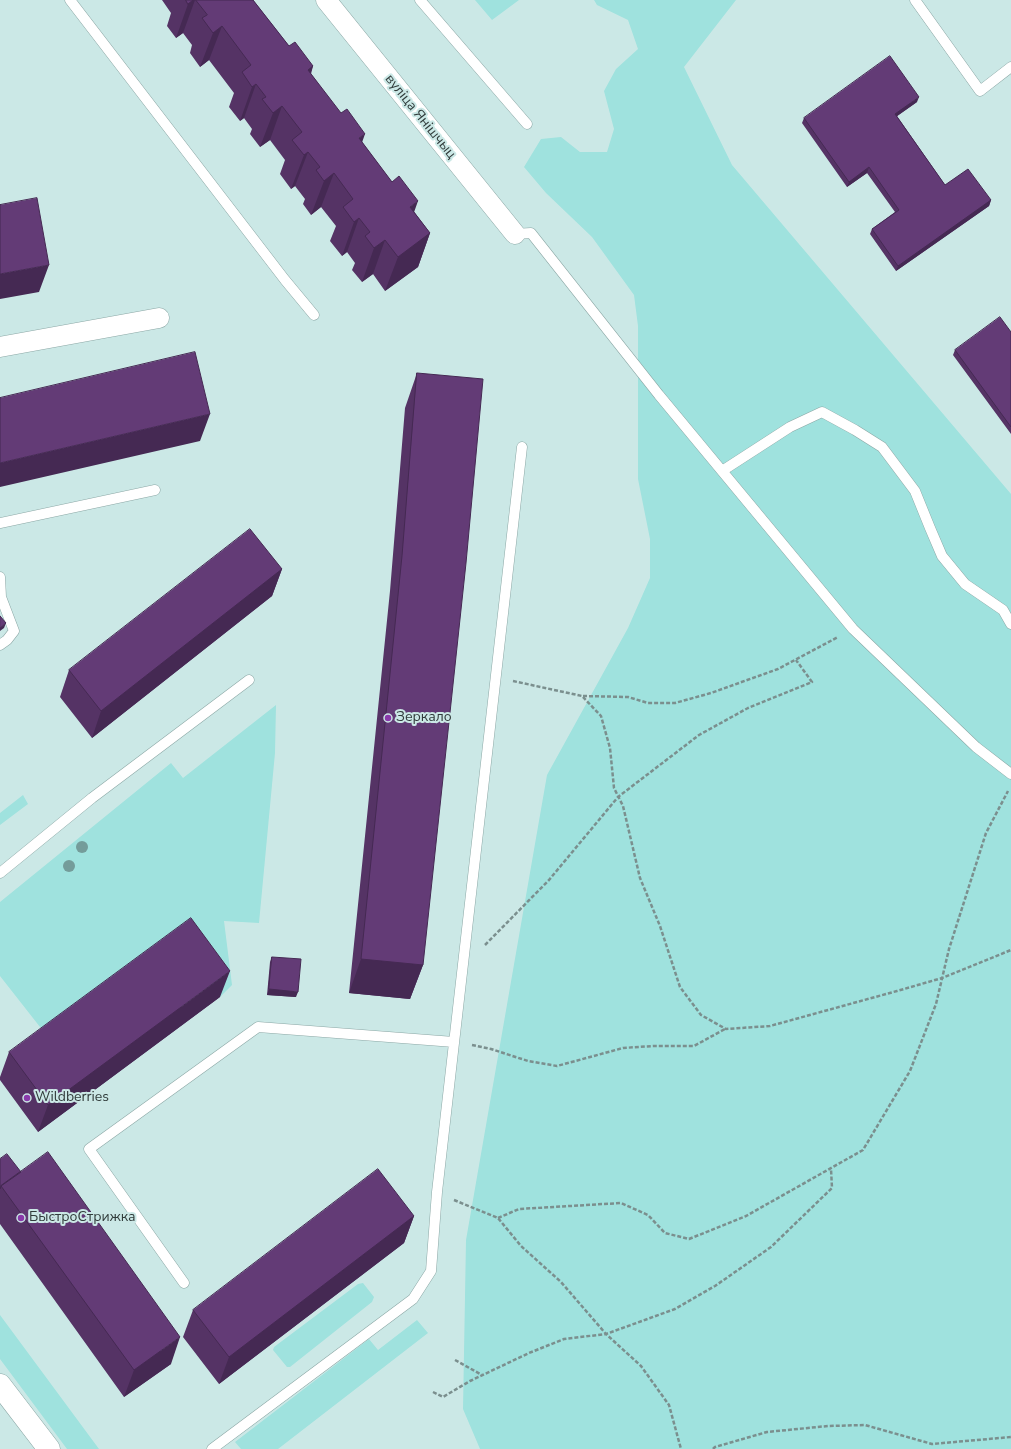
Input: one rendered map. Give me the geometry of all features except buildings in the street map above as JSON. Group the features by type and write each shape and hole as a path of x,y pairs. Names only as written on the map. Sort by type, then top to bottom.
{"street":[{"name":"вуліца Янішчыц","path":"326,0 515,234"},
{"path":"0,347 159,318"},
{"path":"0,1385 49,1449"}],"lane":[{"path":"70,0 280,274 314,315"},
{"path":"420,0 527,124"},
{"path":"915,0 980,91 1011,68"},
{"path":"515,234 531,233 659,395 853,629 976,747 1011,774"},
{"path":"722,471 790,426 822,412 855,430 882,448 915,491 942,556 965,584 1003,610 1011,624"},
{"path":"212,1449 413,1299 431,1271 436,1192 522,447"},
{"path":"0,523 155,490"},
{"path":"0,577 1,597 14,631 0,646"},
{"path":"0,873 92,798 249,680"},
{"path":"184,1283 89,1149 258,1027 454,1042"}],"path":[{"path":"496,677 582,696 628,697 648,703 675,703 711,693 770,672 796,660 853,629"},
{"path":"463,961 489,942 549,880 618,797 699,735 748,708 812,682 796,660"},
{"path":"582,696 601,716 610,748 614,788 623,806 640,878 660,926 680,988 701,1015 726,1029"},
{"path":"498,1218 519,1209 621,1203 648,1215 665,1233 689,1239 746,1216 863,1150 910,1071 936,1004 949,949 986,833 1011,786"},
{"path":"454,1042 491,1048 528,1061 557,1066 623,1048 694,1046 726,1029 770,1026 942,978 1011,950"},
{"path":"433,1392 443,1397 482,1375 529,1353 564,1339 606,1334 675,1309 715,1286 771,1247 832,1188 831,1169"},
{"path":"436,1192 498,1218 521,1246 561,1282 606,1334 641,1366 669,1405 682,1449"},
{"path":"455,1360 482,1375"},
{"path":"713,1449 715,1447 767,1432 836,1426 865,1425 932,1444 1011,1437"}],"shaded area":[{"path":"475,0 519,0 492,20"},
{"path":"594,0 736,0 684,67 732,165 1011,494 1011,1449 480,1449 463,1409 466,1240 547,775 628,628 650,578 650,539 638,479 638,326 634,295 592,237 546,193 524,167 541,139 561,137 580,152 607,152 614,129 604,91 616,69 638,49 628,20 597,5"},
{"path":"276,705 275,753 259,923 224,921 232,985 220,997 181,945 51,1041 0,976 0,902 171,763 183,778"},
{"path":"23,795 28,804 0,825 0,813"},
{"path":"363,1283 374,1297 372,1302 290,1367 287,1367 273,1350 274,1347 358,1284"},
{"path":"0,1315 99,1449 67,1449 0,1359"},
{"path":"417,1320 428,1333 278,1449 241,1449 235,1442 369,1339 378,1350"}],"place":[{"name":"Зеркало","path":"388,718"},
{"name":"Wildberries","path":"27,1098"},
{"name":"БыстроСтрижка","path":"21,1218"}]}
